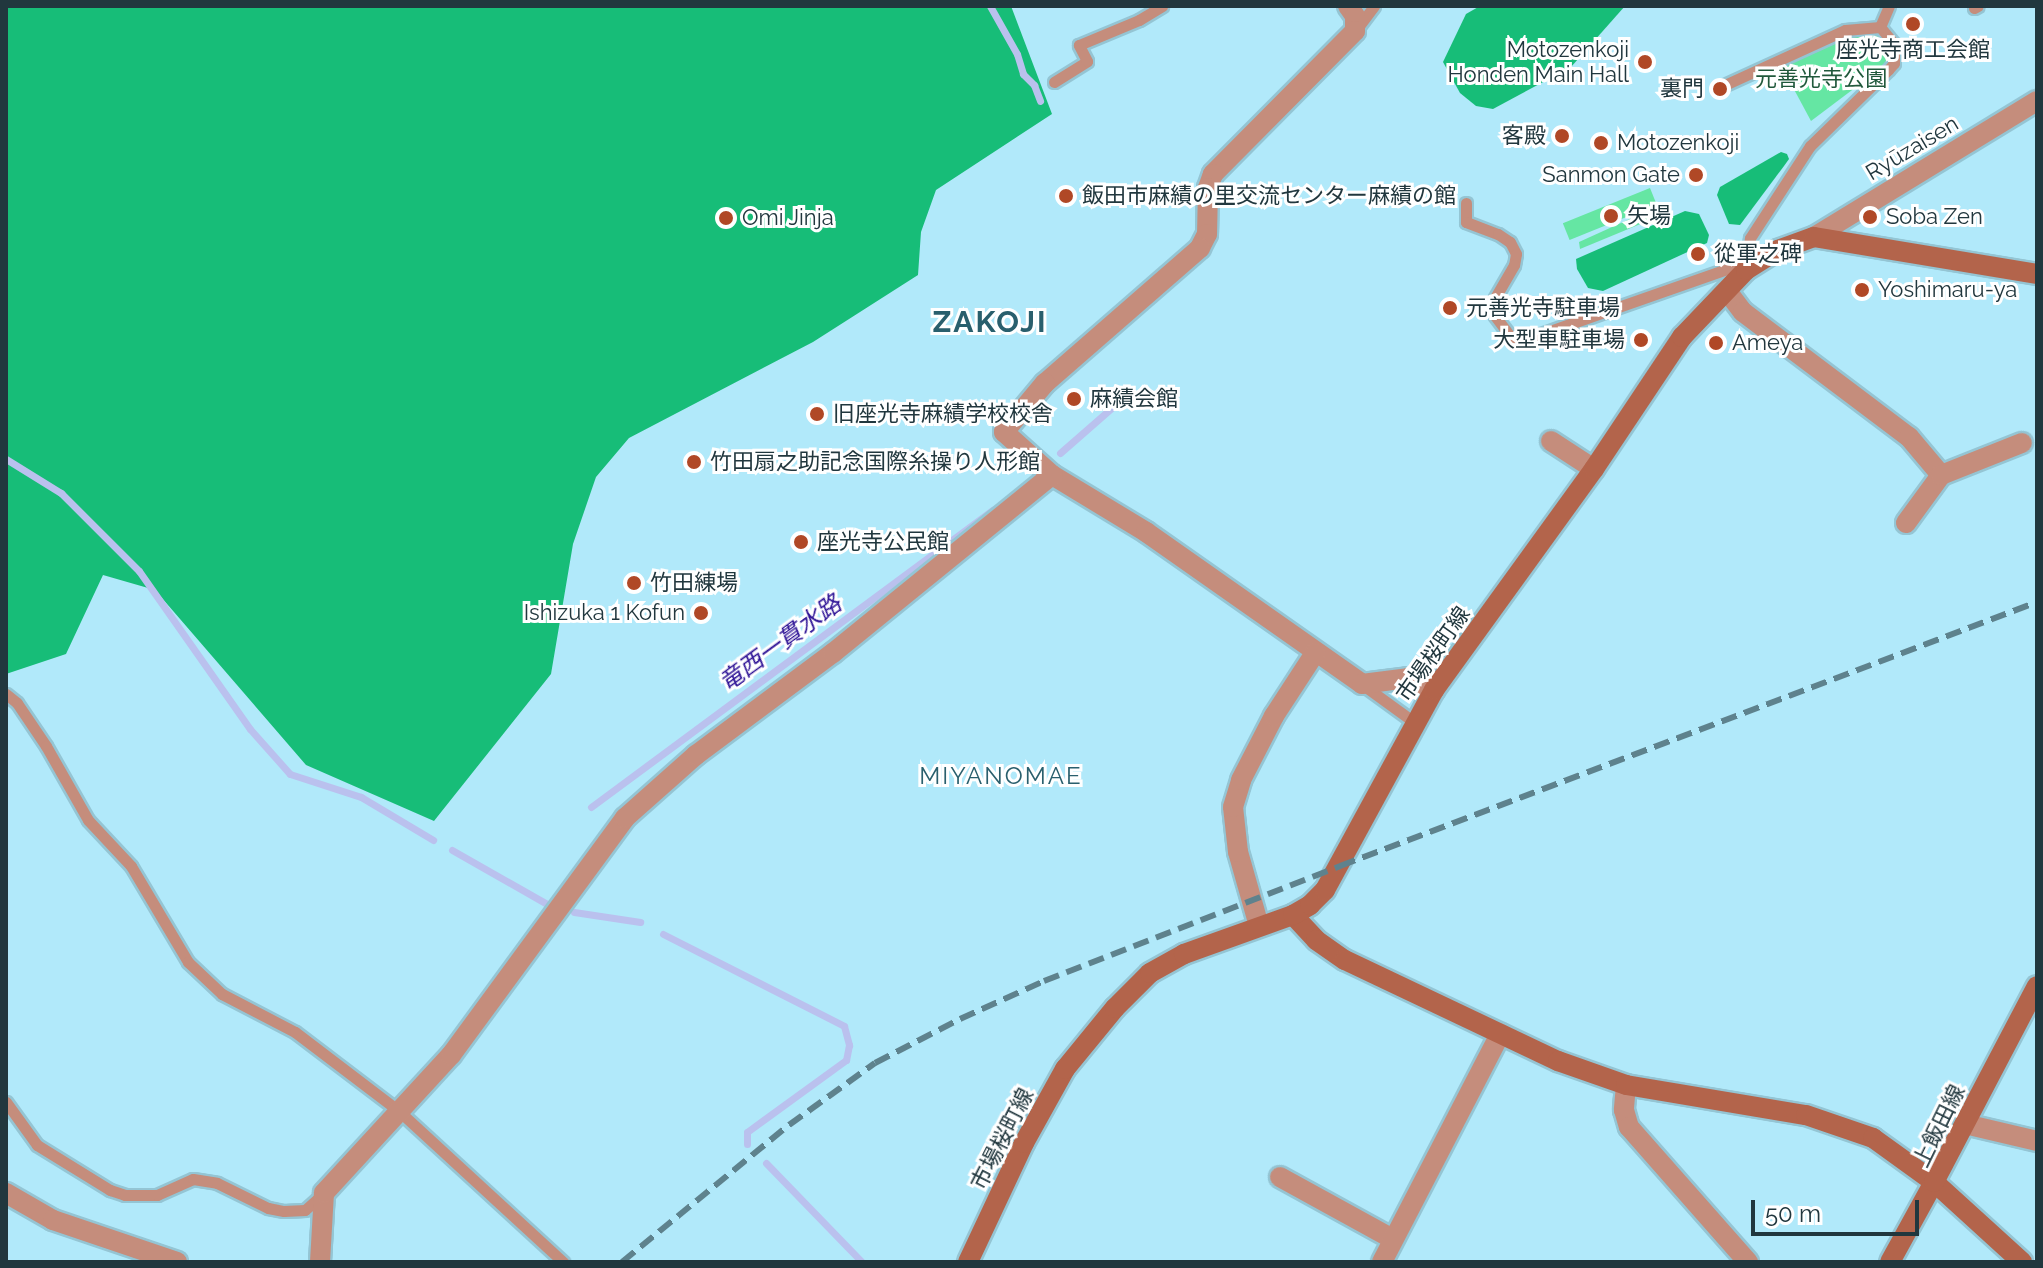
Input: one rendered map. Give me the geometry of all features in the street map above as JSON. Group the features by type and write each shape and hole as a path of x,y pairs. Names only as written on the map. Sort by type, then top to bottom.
{"main road":[{"name":"市場桜町線","path":"968,1262 1024,1143 1065,1069 1115,1008 1161,967 1184,954 1293,915 1310,905 1332,878 1434,690 1594,469 1682,337 1746,270 1778,250 1814,237 2037,274"},
{"path":"1293,915 1316,940 1345,960 1558,1061 1626,1085 1823,1119 1873,1138 1934,1182 1890,1262"},
{"name":"上飯田線","path":"2022,1262 1934,1182 2037,986"}],"street":[{"path":"1348,6 1355,16 1355,31 1213,174 1208,188 1207,234 1200,248 1045,383 1004,432 1052,475 1146,532 1362,684 1408,678 1434,690"},
{"name":"Ryūzaisen","path":"1814,237 2037,101"},
{"path":"1727,291 1743,312 1909,437 1941,475"},
{"path":"1551,441 1594,469"},
{"path":"1906,523 1941,475 2022,443"},
{"path":"320,1262 324,1193 451,1055 625,818 696,755 833,653 1052,475"},
{"path":"1259,926 1238,852 1233,807 1241,780 1274,716 1315,653"},
{"path":"1382,1262 1500,1034"},
{"path":"1626,1085 1624,1110 1629,1127 1748,1262"},
{"path":"1965,1124 2037,1141"},
{"path":"1280,1177 1393,1239"},
{"path":"6,1193 53,1220 177,1262"}],"lane":[{"path":"1054,82 1087,61 1079,45 1139,20 1162,6"},
{"path":"1355,31 1374,6"},
{"path":"1880,27 1889,6"},
{"path":"1466,203 1466,222 1498,234 1510,242 1516,254 1514,265 1492,303 1495,316 1511,337 1527,339 1735,266 1746,270 1750,238 1810,146 1894,63 1894,44 1880,27 1845,30 1727,84"},
{"path":"1362,684 1414,722"},
{"path":"6,694 17,703 46,746 88,820 131,866 188,962 222,994 295,1032 400,1112 563,1262"},
{"path":"6,1102 37,1145 110,1190 125,1195 157,1195 193,1179 217,1183 268,1208 284,1211 305,1210 324,1193"}],"green space":[{"path":"6,6 1011,6 1052,114 936,190 921,232 918,275 813,342 629,438 596,477 573,544 551,674 434,821 306,765 155,590 103,575 66,654 6,674"},
{"path":"1480,6 1625,6 1571,67 1493,109 1476,106 1460,93 1443,62 1466,14"},
{"name":"元善光寺公園","path":"1861,32 1877,32 1888,43 1889,52 1884,66 1811,121 1782,67"},
{"path":"1781,152 1787,154 1789,159 1784,166 1740,225 1729,224 1717,195 1720,187"},
{"name":"矢場","path":"1650,188 1657,205 1570,240 1563,223"},
{"path":"1654,208 1658,211 1655,218 1580,249 1579,242"},
{"path":"1685,211 1699,214 1709,235 1707,243 1603,291 1588,288 1577,269 1576,259"}],"waterway":[{"path":"990,6 1017,54 1023,74 1034,85 1040,101"},
{"name":"竜西一貫水路","path":"1060,453 1125,396"},
{"path":"6,459 61,493 139,571 250,729 290,774 361,797 433,840"},
{"name":"竜西一貫水路","path":"591,807 993,510"},
{"path":"452,850 547,904"},
{"path":"574,912 640,922"},
{"path":"663,934 844,1026 849,1045 846,1060 747,1132 747,1144"},
{"path":"766,1163 862,1262"}],"railway":[{"path":"622,1262 789,1125 875,1063 960,1019 1044,981 1340,866 2037,602"}],"place":[{"name":"座光寺商工会館","path":"1913,24"},
{"name":"Motozenkoji Honden Main Hall","path":"1645,62"},
{"name":"裏門","path":"1720,89"},
{"name":"客殿","path":"1562,136"},
{"name":"Motozenkoji","path":"1601,143"},
{"name":"Sanmon Gate","path":"1696,175"},
{"name":"飯田市麻績の里交流センター麻績の館","path":"1066,196"},
{"name":"矢場","path":"1611,216"},
{"name":"Soba Zen","path":"1870,217"},
{"name":"Omi Jinja","path":"726,218"},
{"name":"從軍之碑","path":"1698,254"},
{"name":"Yoshimaru-ya","path":"1862,290"},
{"name":"元善光寺駐車場","path":"1450,308"},
{"name":"大型車駐車場","path":"1641,340"},
{"name":"Ameya","path":"1716,343"},
{"name":"麻績会館","path":"1074,399"},
{"name":"旧座光寺麻績学校校舎","path":"817,414"},
{"name":"竹田扇之助記念国際糸操り人形館","path":"694,462"},
{"name":"座光寺公民館","path":"801,542"},
{"name":"竹田練場","path":"634,583"},
{"name":"Ishizuka 1 Kofun","path":"701,613"}],"district":[{"name":"ZAKOJI","path":"990,322"},
{"name":"MIYANOMAE","path":"1001,776"}]}
